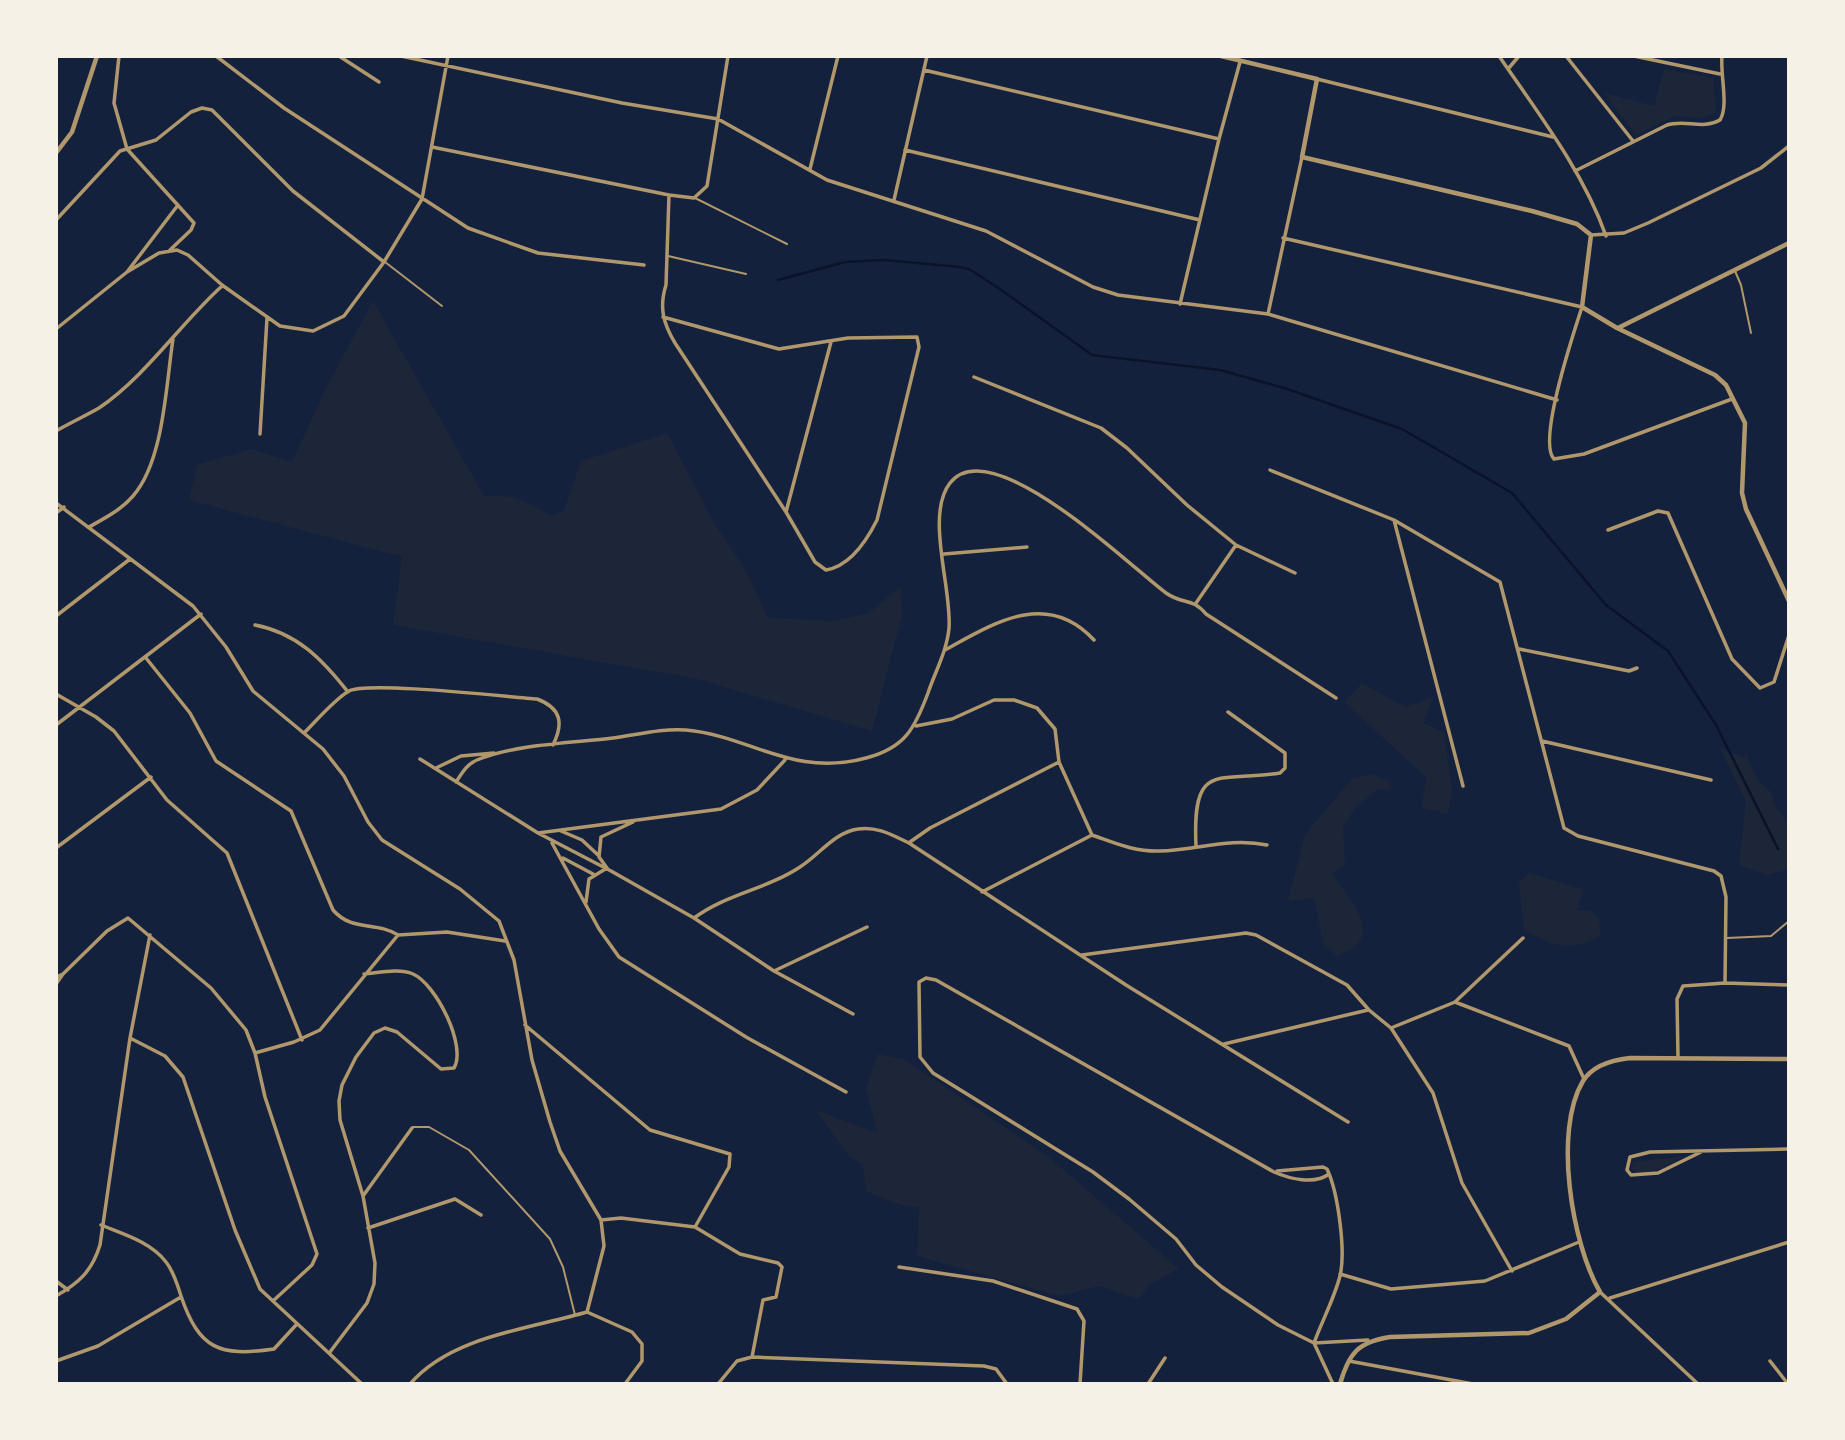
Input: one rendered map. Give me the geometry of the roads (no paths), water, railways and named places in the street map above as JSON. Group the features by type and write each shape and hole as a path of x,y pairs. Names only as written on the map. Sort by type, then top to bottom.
{"street":[{"path":"56,153 72,132 97,56"},
{"path":"56,329 127,272 169,250 194,226 193,220 127,149 114,103 119,56"},
{"path":"216,56 284,108 468,228 538,253 644,265"},
{"path":"339,56 379,82"},
{"path":"401,56 622,103 719,119 827,180 986,231 1093,287 1118,295 1268,314 1557,400"},
{"path":"169,250 188,255 222,285 267,318 295,330 313,331 345,316 384,262 422,199 449,56"},
{"path":"432,147 694,198 707,186 712,172 728,56"},
{"path":"810,169 838,56"},
{"path":"893,201 928,56"},
{"path":"1221,56 1553,137"},
{"path":"1499,56 1576,171 1596,206 1606,236"},
{"path":"1508,69 1519,56"},
{"path":"1566,56 1633,141"},
{"path":"1634,56 1720,74"},
{"path":"1576,171 1676,122 1706,125 1720,120 1724,105 1720,74 1722,56"},
{"path":"1180,304 1240,62"},
{"path":"924,70 1219,139"},
{"path":"1268,314 1317,79"},
{"path":"56,220 114,157 127,149 156,140 191,112 202,108 212,110 293,191 384,262"},
{"path":"1302,157 1532,211 1577,224 1591,235 1606,236 1648,222 1761,168 1789,146"},
{"path":"905,150 1200,220"},
{"path":"663,317 768,348 794,349 831,342 917,337 919,347 877,520 863,543 830,570 822,569 815,562 786,512 675,342 663,317 661,299 667,263 669,195"},
{"path":"127,272 178,205"},
{"path":"1591,235 1582,307 1565,359 1548,444 1551,456 1559,460 1584,454 1734,398"},
{"path":"1283,238 1582,307 1617,328 1715,374 1742,413 1746,434 1742,484 1746,509 1789,601"},
{"path":"1617,328 1789,243"},
{"path":"56,431 100,407 173,337 222,285"},
{"path":"260,434 267,318"},
{"path":"89,527 122,508 136,494 154,459 173,337"},
{"path":"786,512 831,342"},
{"path":"974,377 1101,428 1127,447 1187,505 1236,544 1295,573"},
{"path":"1270,470 1394,520 1500,582 1563,828 1578,836 1714,871 1721,876 1725,884 1725,983"},
{"path":"916,726 944,651 949,609 941,509 950,483 966,472 1003,475 1036,493 1077,520 1168,595 1196,603 1206,614 1336,698"},
{"path":"56,503 201,614 253,691 305,732 344,776 368,822 382,840 480,903 499,921 514,960 539,1088 560,1151 601,1220 604,1246 587,1312"},
{"path":"56,513 64,507"},
{"path":"1608,530 1658,511 1671,517 1732,659 1759,688 1774,682 1789,635"},
{"path":"1394,520 1463,786"},
{"path":"1196,603 1236,544"},
{"path":"944,554 1027,547"},
{"path":"56,615 131,559"},
{"path":"56,725 201,614"},
{"path":"944,651 999,620 1028,614 1067,619 1081,626 1094,640"},
{"path":"255,625 279,629 301,643 348,692"},
{"path":"1519,649 1629,671 1637,668"},
{"path":"146,657 190,713 216,761 291,811 333,909 341,919 357,926 389,929 398,934 447,932 506,941"},
{"path":"305,732 348,692 361,688 406,690 537,699 558,711 560,727 553,746"},
{"path":"56,694 80,707 114,732 174,806 227,853 302,1040"},
{"path":"436,768 461,756 688,730 785,760 826,763 867,758 886,750 916,726 952,719 994,700 1014,700 1037,708 1055,729 1059,762 1092,835"},
{"path":"1196,847 1197,810 1209,783 1218,777 1280,773 1285,768 1285,753 1228,712"},
{"path":"1542,741 1712,779"},
{"path":"456,782 468,765 503,753"},
{"path":"421,759 538,834 607,868 694,918 774,971 853,1014"},
{"path":"538,834 720,809 757,790 785,760"},
{"path":"909,843 930,828 1059,762"},
{"path":"56,848 151,777"},
{"path":"599,857 598,844 607,833 649,818"},
{"path":"559,830 582,840 607,868"},
{"path":"694,918 710,906 802,866 846,832 879,830 909,843 1080,955 1348,1122"},
{"path":"982,892 1092,835 1141,851 1246,841 1267,845"},
{"path":"551,841 608,944 632,968 846,1092"},
{"path":"561,857 594,874"},
{"path":"586,902 587,883 594,874 607,868"},
{"path":"56,984 63,974 121,921 132,920 230,1008 246,1030 255,1053 265,1097 317,1254 312,1265 272,1301"},
{"path":"774,971 867,927"},
{"path":"1080,955 1245,933 1256,935 1347,985 1369,1010 1391,1028 1433,1093 1462,1183 1512,1271"},
{"path":"56,1296 82,1280 96,1259 130,1038 150,934"},
{"path":"255,1053 302,1040 320,1030 398,934"},
{"path":"1391,1028 1455,1002 1523,938"},
{"path":"330,1352 360,1317 374,1284 375,1263 363,1196 340,1120 338,1101 344,1078 374,1033 385,1028 397,1032 441,1069 454,1068 459,1059 446,1016 436,996 421,978 410,972 364,974"},
{"path":"56,976 63,974"},
{"path":"1329,1174 1324,1178 1304,1180 1275,1172 936,980 926,978 919,982 917,1011 920,1057 933,1073 1093,1172 1156,1220 1176,1239 1196,1265 1222,1287 1278,1325 1314,1343 1390,1337 1530,1333 1566,1320 1600,1292"},
{"path":"1678,1057 1679,991 1690,984 1789,985"},
{"path":"1455,1002 1569,1046 1584,1079"},
{"path":"1224,1044 1369,1010"},
{"path":"525,1026 650,1130 730,1154 729,1167 695,1227"},
{"path":"130,1038 165,1056 183,1077 253,1278 296,1325 330,1352 362,1384"},
{"path":"1698,1384 1610,1298 1600,1292 1579,1242 1570,1187 1572,1114 1584,1079 1611,1060 1678,1057 1789,1059"},
{"path":"363,1196 412,1128"},
{"path":"1701,1152 1647,1175 1632,1175 1627,1170 1627,1160 1637,1155 1701,1152 1789,1149"},
{"path":"1275,1172 1316,1166 1327,1169 1329,1174 1341,1242 1340,1274 1314,1343 1333,1384"},
{"path":"368,1228 455,1199 481,1215"},
{"path":"601,1220 621,1218 695,1227 740,1254 778,1263 782,1270 776,1297 763,1300 752,1357"},
{"path":"101,1225 136,1239 162,1257 173,1273 195,1331 214,1348 245,1351 274,1349 296,1325"},
{"path":"1340,1274 1391,1289 1485,1281 1579,1242"},
{"path":"1610,1298 1789,1242"},
{"path":"899,1267 992,1281 1077,1309 1084,1321 1080,1384"},
{"path":"56,1280 68,1290"},
{"path":"56,1361 98,1346 181,1297"},
{"path":"410,1384 426,1367 450,1354 491,1338 587,1312 632,1332 642,1344 642,1361 625,1384"},
{"path":"1340,1384 1349,1361 1368,1340"},
{"path":"718,1384 737,1361 752,1357 984,1366 996,1369 1007,1384"},
{"path":"1148,1384 1165,1359"},
{"path":"1349,1361 1473,1384"},
{"path":"1770,1361 1788,1384"}],"lane":[{"path":"694,198 787,244"},
{"path":"667,256 746,274"},
{"path":"384,262 442,306"},
{"path":"1735,270 1741,285 1751,333"},
{"path":"1726,938 1771,936 1789,921"},
{"path":"412,1128 429,1127 469,1150 551,1239 563,1267 575,1315"}],"waterway":[{"path":"778,280 845,262 884,260 969,269 1092,355 1220,370 1284,388 1402,429 1512,493 1606,605 1668,651 1716,725 1778,849"}]}
